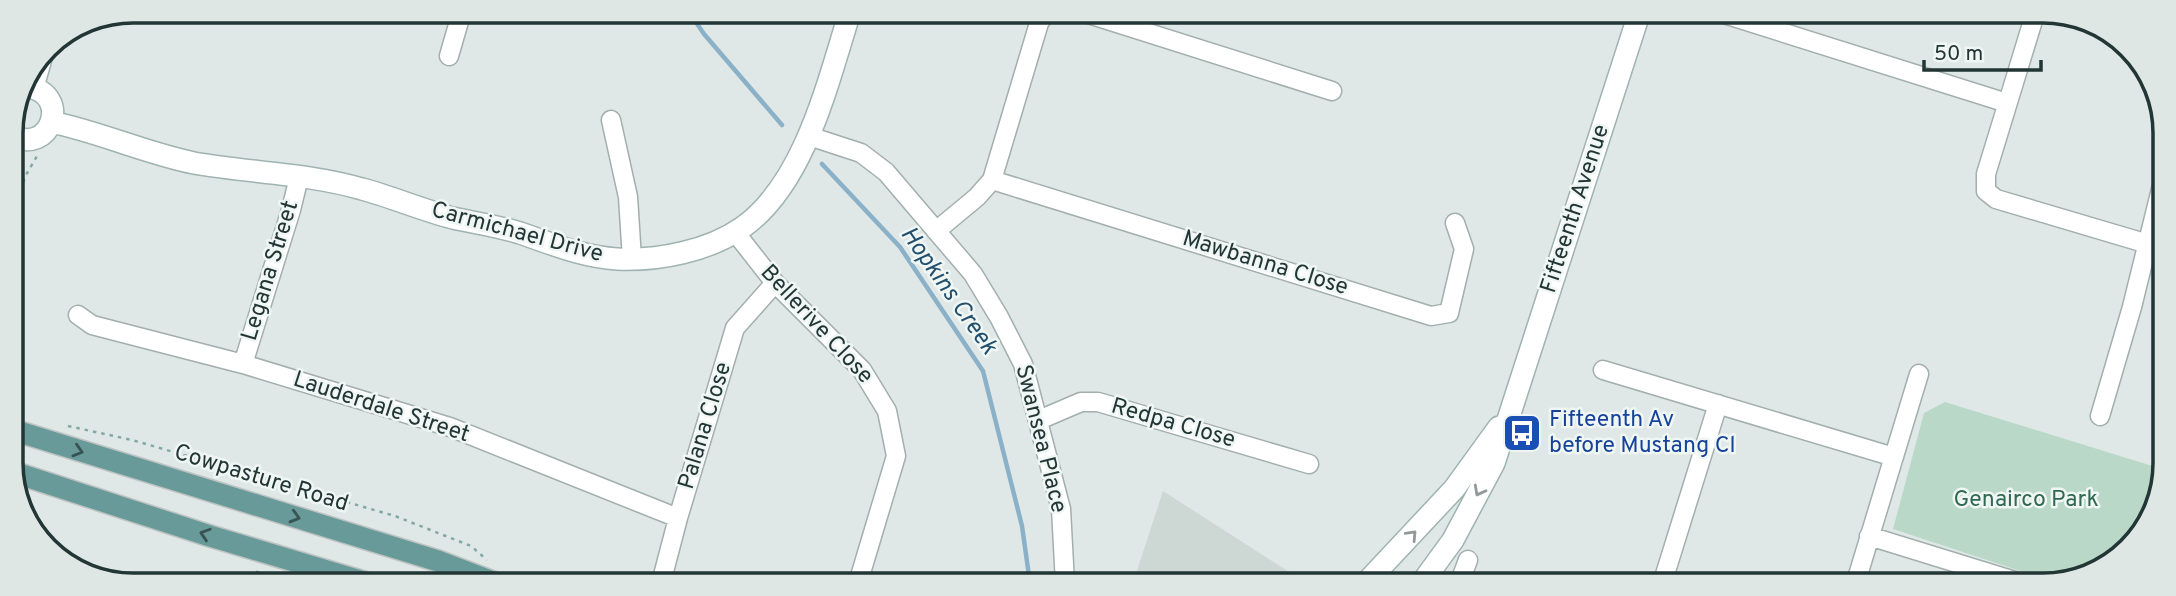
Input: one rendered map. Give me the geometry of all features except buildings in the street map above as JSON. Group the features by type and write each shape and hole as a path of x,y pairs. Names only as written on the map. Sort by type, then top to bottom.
{"main road":[{"name":"Cowpasture Road","path":"23,433 481,573"},
{"path":"24,476 334,573"}],"street":[{"path":"449,56 459,23"},
{"name":"Carmichael Drive","path":"51,122 172,158 356,187 450,217 518,232 582,254 650,259 682,253 735,232 746,225 779,189 809,136 846,23"},
{"path":"936,230 977,197 992,180 1039,23"},
{"path":"1117,23 1332,91"},
{"name":"Fifteenth Avenue","path":"1430,573 1453,540 1494,463 1515,405 1636,23"},
{"path":"1753,23 2007,103"},
{"path":"2032,23 1986,174 1985,187 1989,195 2148,244"},
{"path":"23,141 43,134 53,115 50,101 40,90 33,88"},
{"path":"611,120 628,197 632,259"},
{"name":"Swansea Place","path":"809,136 860,153 886,173 973,274 999,317 1023,364 1039,420 1061,509 1064,573"},
{"name":"Legana Street","path":"243,364 292,210 299,177"},
{"name":"Mawbanna Close","path":"992,180 1431,316 1449,313 1464,249 1455,223"},
{"path":"2099,416 2132,307 2153,223"},
{"name":"Bellerive Close","path":"735,232 775,283 862,370 878,393 890,421 895,456 861,573"},
{"name":"Palana Close","path":"664,573 735,328 775,283"},
{"name":"Lauderdale Street","path":"78,315 92,325 243,364 450,427 678,518"},
{"path":"1603,370 1894,457"},
{"path":"1859,573 1919,374"},
{"name":"Redpa Close","path":"1039,420 1081,402 1098,402 1308,464"},
{"path":"1665,573 1718,404"},
{"name":"Fifteenth Avenue","path":"1374,573 1454,489 1515,405"},
{"path":"1870,537 1988,573"},
{"path":"1463,573 1468,560"}],"path":[{"path":"23,183 42,149"},
{"path":"64,426 132,440 395,516 471,546 488,561"}],"shaded area":[{"path":"1163,491 1291,573 1136,573"}],"green space":[{"name":"Genairco Park","path":"1945,402 2153,466 2145,505 2130,530 2104,555 2085,565 2050,573 2027,573 1893,529 1924,413"}],"waterway":[{"name":"Hopkins Creek","path":"696,23 782,125"},
{"name":"Hopkins Creek","path":"822,164 900,247 983,371 1022,526 1029,573"}],"place":[{"name":"Fifteenth Av before Mustang Cl","path":"1522,433"}]}
